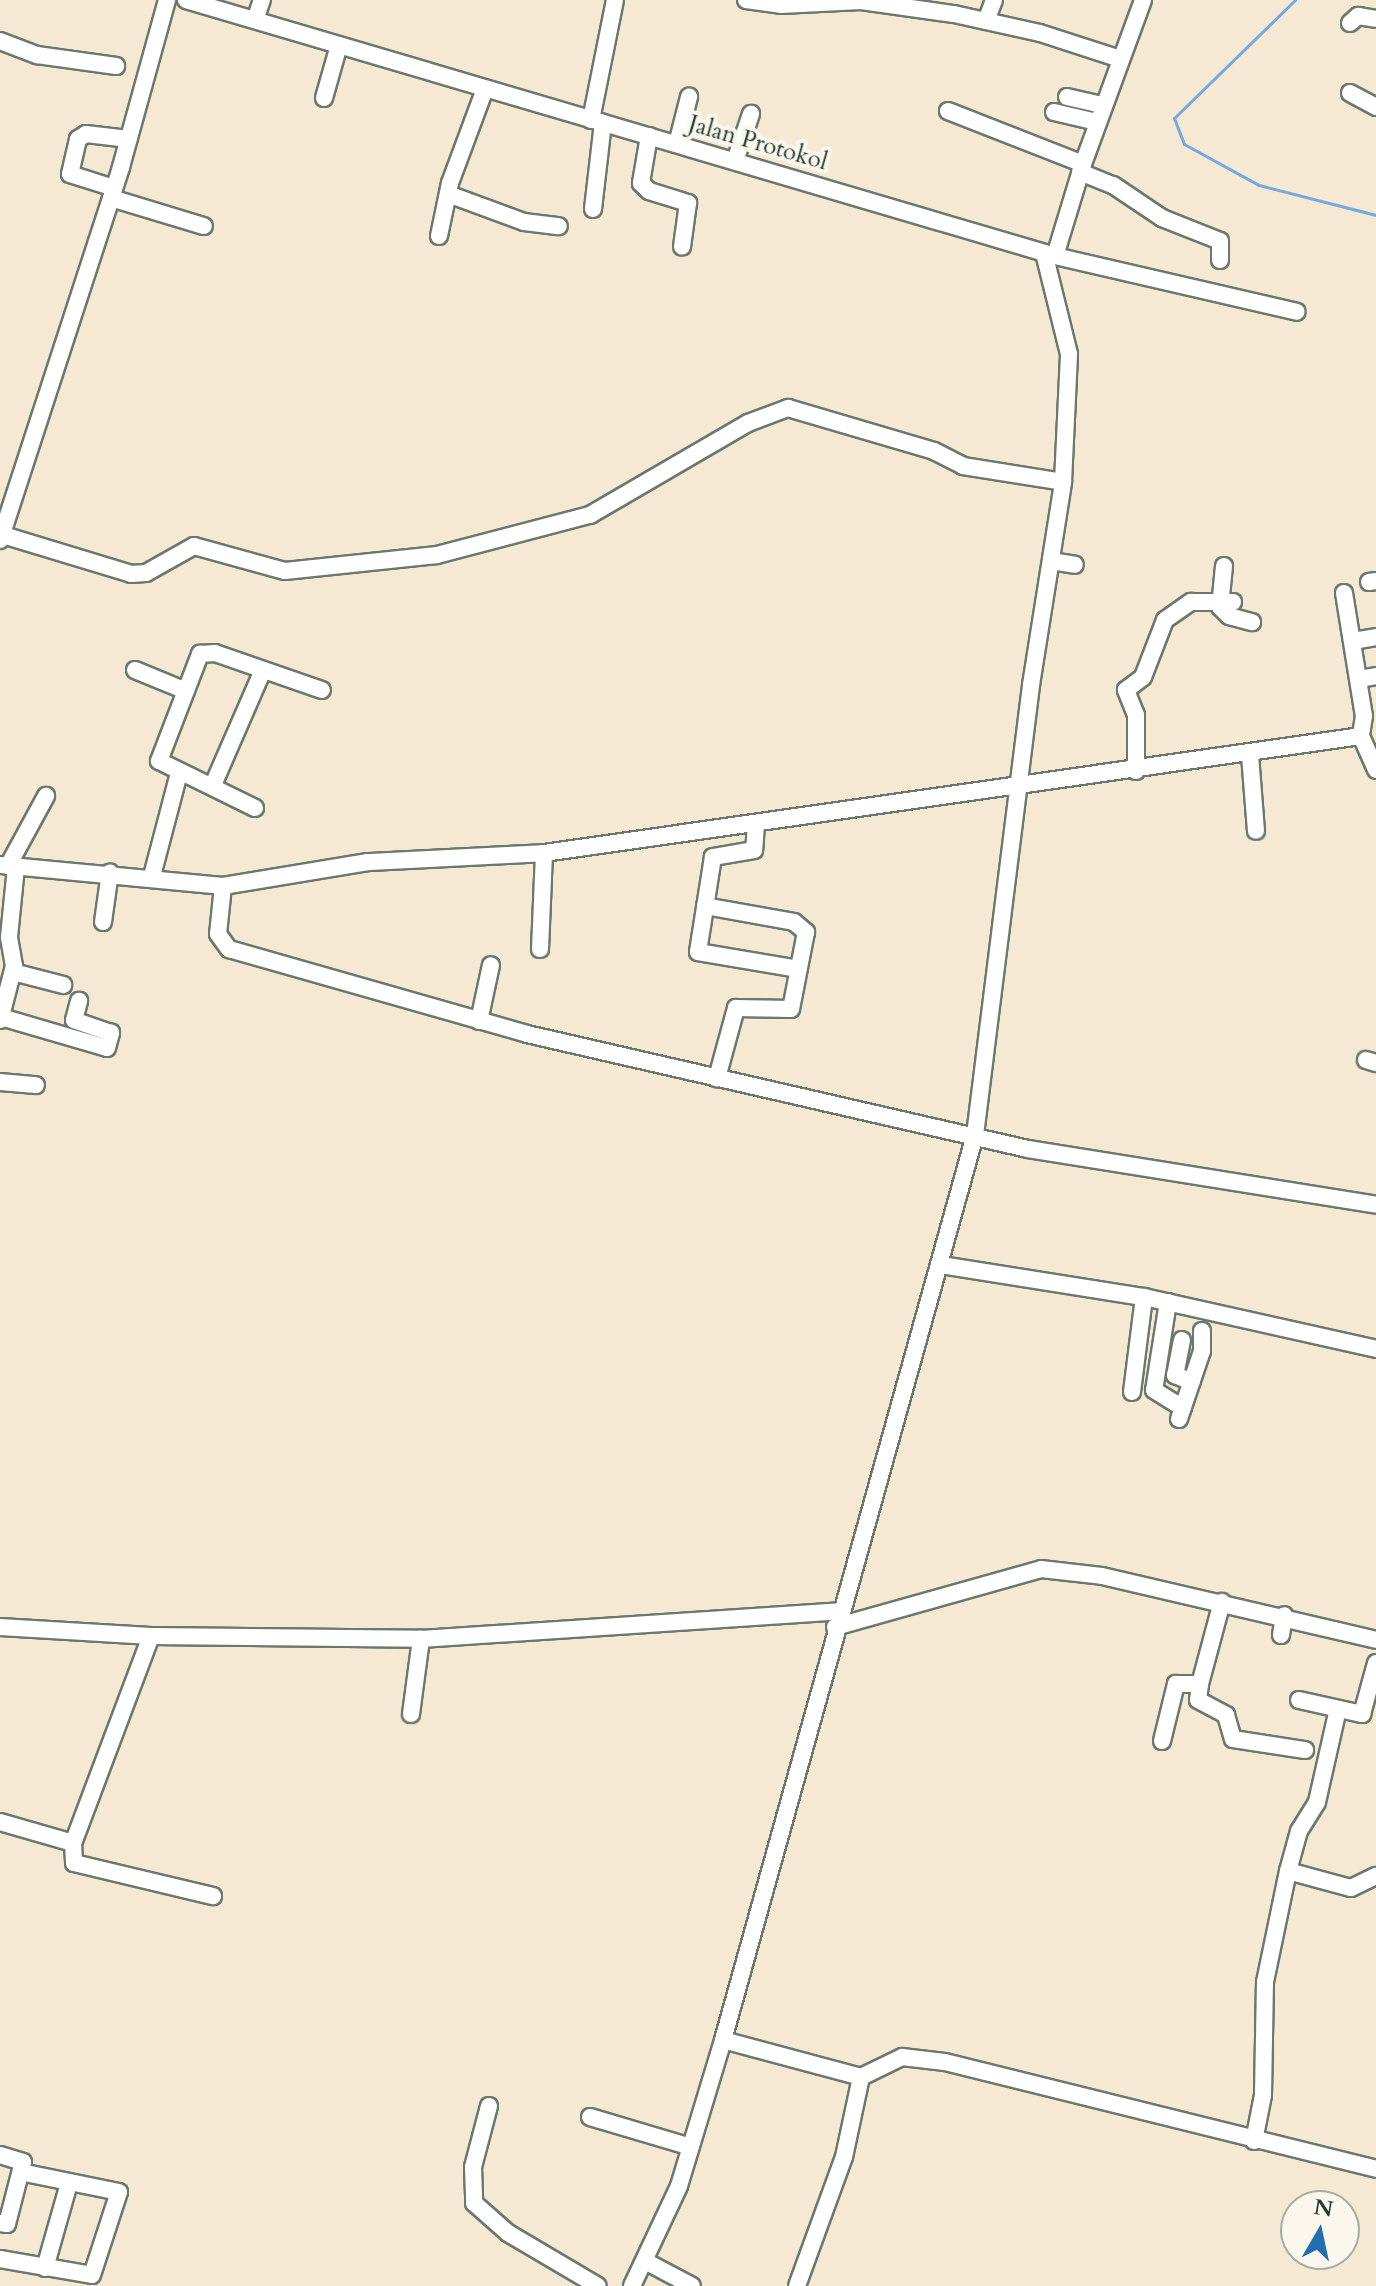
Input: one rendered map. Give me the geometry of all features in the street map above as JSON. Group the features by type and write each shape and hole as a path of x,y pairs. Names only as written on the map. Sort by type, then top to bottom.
{"street":[{"path":"167,0 129,139 1,537 131,574 146,573 194,546 285,571 437,555 590,515 748,423 788,408 934,451 963,466 1063,482"},
{"name":"Jalan Protokol","path":"188,0 1050,255 1297,312"},
{"path":"255,20 262,0"},
{"path":"593,209 597,121 615,0"},
{"path":"746,0 781,5 861,1 927,5 1120,59"},
{"path":"986,21 994,0"},
{"path":"632,2286 691,2147 723,2040 975,1135 1018,788 1063,482 1069,354 1050,255 1143,0"},
{"path":"1350,23 1358,16 1376,19"},
{"path":"0,41 37,55 116,66"},
{"path":"324,98 339,45"},
{"path":"439,236 448,194 485,89"},
{"path":"1350,93 1376,107"},
{"path":"677,144 689,97"},
{"path":"1067,97 1103,105"},
{"path":"948,111 1081,168 1162,218 1220,241 1220,260"},
{"path":"1054,112 1097,122"},
{"path":"735,161 751,114"},
{"path":"129,139 86,134 78,139 70,174 112,193 204,226"},
{"path":"649,136 641,183 649,191 688,203 682,247"},
{"path":"448,194 524,222 559,226"},
{"path":"1051,561 1075,565"},
{"path":"1224,566 1224,612 1252,622"},
{"path":"1344,593 1353,641 1368,677 1370,715 1361,736 1376,770"},
{"path":"1136,771 1136,715 1127,687 1143,677 1170,613 1191,602 1226,602"},
{"path":"1353,641 1376,637"},
{"path":"255,808 159,761 204,651 322,690"},
{"path":"135,670 186,691"},
{"path":"213,785 263,670"},
{"path":"8,866 110,872 223,886 368,862 544,853 1250,755 1361,736"},
{"path":"1250,755 1256,831"},
{"path":"152,876 179,773"},
{"path":"46,796 8,866 13,972 1,1011 69,1037 108,1045 110,1032 74,1020"},
{"path":"756,824 754,850 713,857 700,953 799,969"},
{"path":"540,949 544,853"},
{"path":"103,922 110,872"},
{"path":"223,886 218,934 229,949 479,1021 975,1135 1252,1189 1376,1205"},
{"path":"705,906 800,924 806,932 789,1011 733,1011 717,1078"},
{"path":"479,1021 491,965"},
{"path":"13,972 63,985"},
{"path":"69,1037 79,1001"},
{"path":"0,1082 36,1085"},
{"path":"941,1265 1144,1297 1376,1349"},
{"path":"1132,1392 1144,1297"},
{"path":"1168,1302 1154,1390 1181,1414 1192,1382 1202,1331"},
{"path":"1182,1340 1175,1375 1192,1382"},
{"path":"0,1627 151,1636 421,1639 838,1619 1041,1569 1102,1576 1284,1615 1376,1640"},
{"path":"1222,1602 1198,1700 1226,1715 1233,1739 1305,1750"},
{"path":"1281,1635 1284,1615"},
{"path":"151,1636 73,1843 74,1863 84,1869 213,1896"},
{"path":"411,1714 421,1639"},
{"path":"1299,1700 1366,1712 1376,1663"},
{"path":"1162,1741 1176,1684 1200,1684"},
{"path":"1254,2141 1263,2095 1265,1982 1288,1871 1299,1831 1317,1802 1338,1709"},
{"path":"0,1822 73,1843"},
{"path":"1288,1871 1351,1888 1376,1876"},
{"path":"723,2040 861,2077 894,2059 922,2058 1376,2169"},
{"path":"797,2286 844,2157 861,2077"},
{"path":"489,2106 473,2167 474,2203 508,2233 598,2286"},
{"path":"590,2117 691,2147"},
{"path":"0,2155 23,2162 7,2224 0,2223"},
{"path":"0,2259 92,2275 119,2192 21,2172"},
{"path":"45,2268 69,2183"},
{"path":"645,2261 692,2286"}],"waterway":[{"path":"1295,0 1174,118 1184,144 1259,185 1376,215"}]}
